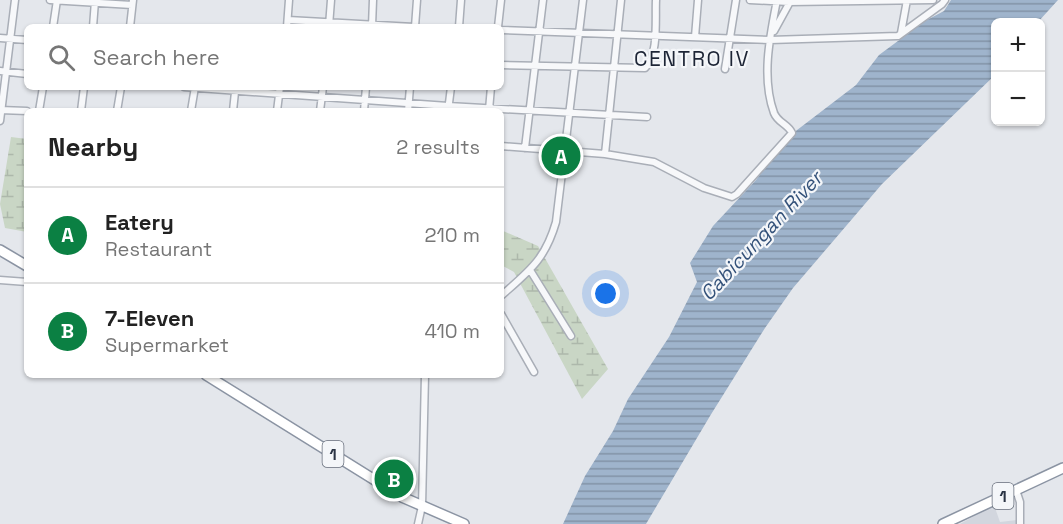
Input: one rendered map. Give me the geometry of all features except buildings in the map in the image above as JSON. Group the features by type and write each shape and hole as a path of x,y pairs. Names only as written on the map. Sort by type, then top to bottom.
{"highway":[{"path":"0,250 24,264"},
{"name":"1","path":"211,378 392,491 464,524"},
{"name":"1","path":"943,524 1063,468"}],"street":[{"path":"0,121 3,72 11,39 15,0"},
{"path":"50,0 133,2 130,24"},
{"path":"53,24 57,0"},
{"path":"287,24 289,0"},
{"path":"329,24 331,0"},
{"path":"372,24 373,0"},
{"path":"414,24 417,0"},
{"path":"459,24 461,0"},
{"path":"500,24 501,0"},
{"path":"525,148 543,0"},
{"path":"504,293 530,270 549,244 556,222 583,0"},
{"path":"605,154 621,0"},
{"path":"504,65 642,69 648,66 654,55 656,0"},
{"path":"695,37 698,0"},
{"path":"725,69 736,0"},
{"path":"750,0 933,0"},
{"path":"901,33 907,0"},
{"path":"504,28 729,38 898,36 945,0"},
{"path":"93,24 95,1"},
{"path":"504,146 605,154 654,162 704,188 727,197 734,197 792,133 778,121 770,98 768,64 777,1"},
{"path":"771,38 790,1"},
{"path":"0,38 24,40"},
{"path":"3,72 24,75"},
{"path":"40,108 42,90"},
{"path":"81,108 84,90"},
{"path":"118,108 120,90"},
{"path":"192,108 194,90"},
{"path":"219,90 235,92 280,90 442,108"},
{"path":"277,108 280,90"},
{"path":"320,108 322,90"},
{"path":"364,108 366,90"},
{"path":"408,108 410,90"},
{"path":"448,108 451,90"},
{"path":"490,108 491,90"},
{"path":"233,108 235,92"},
{"path":"1,110 24,111"},
{"path":"504,110 647,117"},
{"path":"530,270 571,336"},
{"path":"0,280 24,282"},
{"path":"504,319 534,372"},
{"path":"418,524 422,506 425,378"},
{"path":"1016,490 1020,502 1020,524"}],"shaded area":[{"path":"994,505 1000,522 1017,520 1017,524 960,524"}],"green space":[{"path":"11,137 24,139 24,231 5,228 0,204"},
{"path":"504,231 538,246 608,369 582,399 514,272 504,267"}],"water":[{"name":"Cabicungan River","path":"951,0 1058,0 1042,18 991,18 991,79 882,184 793,288 710,416 646,524 563,524 585,476 613,431 628,399 669,337 697,282 690,263 713,226 756,180 784,140 856,85 879,55 925,21 944,11"}],"place":[{"name":"Eatery","path":"561,156"},
{"name":"7-Eleven","path":"394,479"}],"district":[{"name":"CENTRO IV","path":"692,59"}]}
